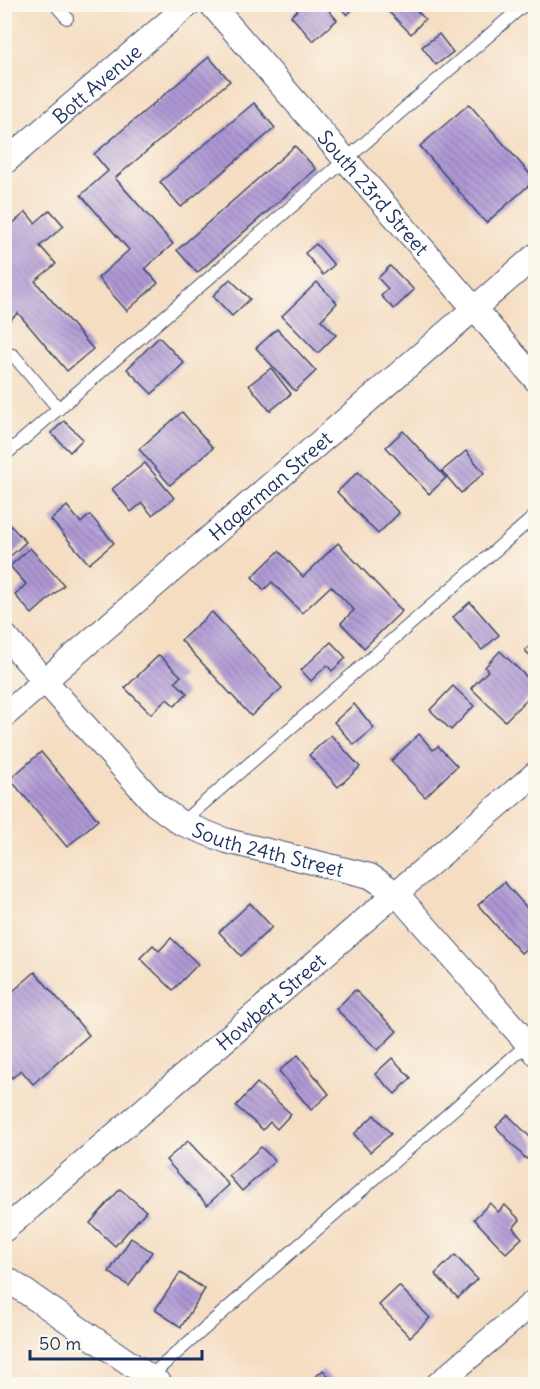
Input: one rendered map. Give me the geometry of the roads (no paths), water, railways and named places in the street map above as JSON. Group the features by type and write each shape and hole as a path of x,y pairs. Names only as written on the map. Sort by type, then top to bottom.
{"street":[{"name":"Bott Avenue","path":"4,163 189,4"},
{"name":"South 23rd Street","path":"211,4 536,380"},
{"name":"Hagerman Street","path":"4,716 536,255"},
{"name":"South 24th Street","path":"4,635 155,804 181,823 227,841 370,876 396,893 533,1045"},
{"name":"Howbert Street","path":"4,1230 536,773"},
{"path":"4,1277 150,1382"},
{"path":"438,1384 536,1300"}],"lane":[{"path":"55,4 67,18"},
{"path":"4,456 525,4"},
{"path":"4,353 13,356 59,409"},
{"path":"181,823 536,515"},
{"path":"150,1382 533,1045"}]}
